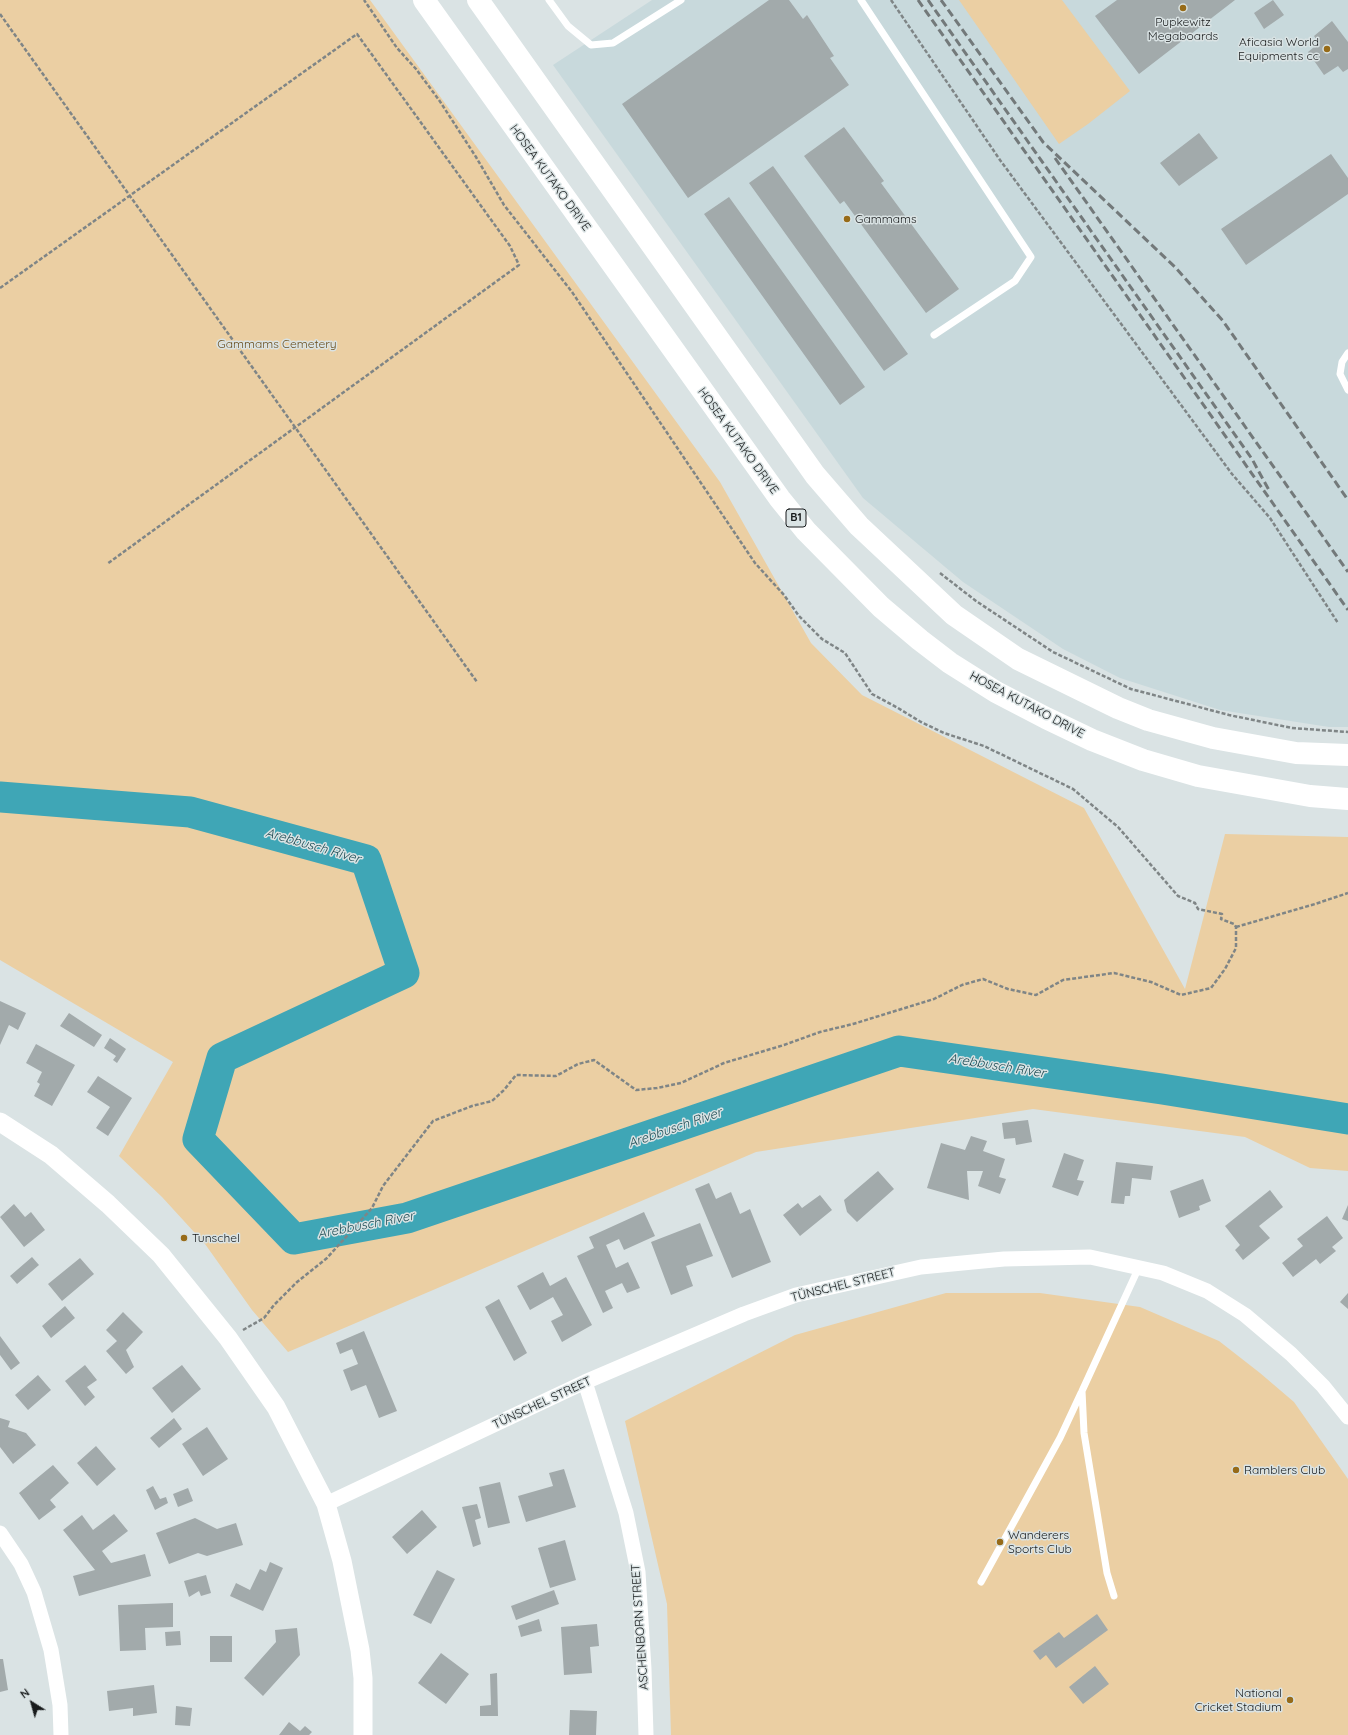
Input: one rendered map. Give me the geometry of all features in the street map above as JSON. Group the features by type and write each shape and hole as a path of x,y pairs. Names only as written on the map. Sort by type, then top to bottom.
{"main road":[{"name":"HOSEA KUTAKO DRIVE","path":"424,0 780,499 811,536 881,607 950,663 996,692 1092,740 1143,760 1198,776 1310,796 1348,799"},
{"path":"478,0 815,475 858,526 954,615 1018,659 1118,708 1148,720 1213,738 1296,752 1348,755"}],"street":[{"path":"0,1122 51,1155 108,1204 161,1255 228,1338 276,1407 326,1504 342,1561 360,1650 363,1735"},
{"name":"TÜNSCHEL STREET","path":"326,1504 585,1382 744,1314 796,1295 898,1271 920,1267 971,1262 1063,1257 1090,1258 1163,1273 1207,1292 1245,1315 1291,1354 1324,1386 1348,1417"},
{"name":"ASCHENBORN STREET","path":"585,1382 626,1513 638,1572 644,1669 646,1735"},
{"path":"0,1533 21,1564 34,1592 50,1650 60,1704 61,1735"}],"lane":[{"path":"549,0 568,26 591,45 613,43 681,0"},
{"path":"861,0 1031,257 1015,281 934,336"},
{"path":"1348,353 1342,362 1340,374 1348,390"},
{"path":"981,1582 1060,1438 1139,1267"},
{"path":"1082,1391 1085,1441 1107,1573 1114,1596"}],"path":[{"path":"891,0 1000,160 1042,218 1232,474 1270,518 1338,623"},
{"path":"0,14 477,682"},
{"path":"0,288 357,34 510,246 518,265 108,564"},
{"path":"940,573 976,600 1053,652 1131,689 1229,715 1292,728 1348,732"},
{"path":"1236,927 1348,893"},
{"path":"228,1338 264,1318 274,1305 297,1282 327,1258 372,1208 383,1186 433,1121 472,1106 492,1101 516,1075 556,1076 578,1064 594,1060 636,1090 657,1088 681,1083 724,1063 784,1046 820,1032 853,1024 934,999 962,985 982,979 1008,989 1036,995 1063,980 1114,973 1151,982 1181,995 1211,988 1236,948"}],"shaded area":[{"path":"652,0 1348,0 1348,727 1329,727 1220,710 1120,678 1063,649 963,582 863,498 553,65"}],"green space":[{"name":"Gammams Cemetery","path":"0,0 370,0 720,482 811,643 862,695 1084,808 1185,989 1225,834 1348,837 1348,1171 1310,1168 1245,1137 1033,1109 756,1152 288,1352 252,1310 205,1244 162,1197 119,1156 173,1062 0,960"},
{"path":"959,0 1062,0 1130,91 1088,124 1059,144"},
{"name":"Wanderers Sports Club","path":"946,1293 1040,1293 1140,1307 1219,1341 1294,1402 1348,1479 1348,1735 671,1735 667,1604 625,1421 795,1335"}],"building":[{"path":"769,0 789,0 803,19 807,15 834,56 830,58 849,85 688,198 622,104"},
{"path":"1117,0 1235,0 1139,74 1095,16"},
{"path":"1273,0 1284,15 1264,29 1254,13"},
{"path":"1332,21 1348,42 1348,69 1343,72 1338,66 1324,75 1308,52 1319,43 1314,36"},
{"path":"844,127 884,181 881,183 959,289 926,313 844,201 840,204 804,156"},
{"path":"1199,133 1218,158 1179,186 1160,163"},
{"path":"1331,154 1348,178 1348,194 1246,265 1221,229"},
{"path":"773,166 908,354 884,371 749,183"},
{"path":"729,197 865,387 840,405 704,214"},
{"path":"0,1001 26,1013 18,1030 9,1025 0,1045"},
{"path":"69,1013 102,1035 94,1047 60,1026"},
{"path":"110,1038 126,1049 117,1063 113,1060 116,1056 104,1048"},
{"path":"36,1044 75,1065 52,1106 34,1096 40,1084 37,1082 42,1072 26,1063"},
{"path":"98,1076 132,1098 108,1136 96,1128 110,1107 87,1092"},
{"path":"1028,1120 1032,1142 1016,1145 1015,1138 1004,1139 1002,1123"},
{"path":"971,1136 987,1141 983,1151 1005,1159 999,1177 1006,1179 1000,1194 978,1186 983,1171 967,1171 969,1200 927,1188 941,1143 965,1150"},
{"path":"1064,1153 1084,1160 1077,1180 1084,1181 1078,1196 1052,1187"},
{"path":"1116,1162 1153,1166 1151,1180 1132,1178 1130,1196 1125,1196 1124,1204 1111,1203"},
{"path":"878,1171 894,1189 857,1222 847,1212 844,1200"},
{"path":"1203,1179 1211,1201 1199,1206 1200,1210 1179,1218 1170,1191"},
{"path":"709,1183 716,1199 731,1192 740,1214 750,1209 771,1262 732,1278 695,1189"},
{"path":"1270,1190 1283,1207 1259,1226 1270,1238 1243,1260 1235,1250 1240,1245 1225,1226"},
{"path":"820,1195 832,1210 800,1236 783,1215 798,1203 802,1208"},
{"path":"14,1204 25,1217 31,1212 45,1230 24,1247 0,1217"},
{"path":"1348,1205 1348,1221 1342,1219"},
{"path":"644,1212 655,1236 624,1250 619,1239 606,1245 616,1268 628,1262 640,1288 627,1293 622,1283 605,1291 613,1308 603,1313 577,1256 594,1248 589,1237"},
{"path":"1327,1216 1343,1238 1332,1247 1336,1251 1320,1264 1316,1259 1293,1277 1282,1263 1303,1246 1297,1239"},
{"path":"700,1223 713,1256 686,1266 693,1286 671,1295 651,1242"},
{"path":"32,1257 39,1265 17,1284 10,1276"},
{"path":"80,1258 94,1274 62,1301 48,1284"},
{"path":"543,1272 550,1286 566,1277 592,1325 562,1342 551,1321 563,1315 553,1297 530,1310 517,1286"},
{"path":"1348,1293 1348,1309 1340,1302"},
{"path":"499,1299 527,1353 514,1361 485,1307"},
{"path":"65,1306 75,1318 51,1338 42,1326"},
{"path":"123,1312 143,1332 126,1350 134,1367 126,1374 106,1351 117,1341 106,1330"},
{"path":"364,1331 397,1411 379,1418 366,1385 351,1391 343,1370 358,1364 352,1349 340,1354 336,1343"},
{"path":"0,1336 20,1363 11,1370 0,1355"},
{"path":"85,1365 97,1380 87,1387 95,1397 85,1406 65,1381"},
{"path":"182,1365 201,1389 172,1413 152,1388"},
{"path":"38,1375 51,1390 28,1410 15,1395"},
{"path":"0,1418 10,1421 8,1427 26,1433 36,1445 13,1464 0,1447"},
{"path":"174,1418 182,1429 159,1448 150,1438"},
{"path":"207,1427 228,1459 203,1476 182,1444"},
{"path":"96,1446 116,1469 97,1486 77,1463"},
{"path":"53,1465 69,1483 50,1500 56,1507 39,1520 19,1493"},
{"path":"564,1469 576,1507 526,1522 518,1496 553,1486 549,1473"},
{"path":"500,1482 510,1523 488,1528 479,1487"},
{"path":"153,1486 160,1499 166,1497 168,1503 155,1510 146,1490"},
{"path":"188,1488 193,1501 178,1507 173,1494"},
{"path":"477,1504 481,1518 475,1520 481,1544 473,1547 462,1507"},
{"path":"422,1510 437,1527 407,1554 392,1537"},
{"path":"114,1514 128,1531 102,1551 111,1563 145,1554 151,1576 79,1596 73,1576 95,1570 63,1530 82,1515 93,1530"},
{"path":"195,1518 217,1529 236,1523 243,1545 207,1556 198,1553 169,1564 156,1533"},
{"path":"565,1540 576,1580 550,1588 538,1548"},
{"path":"270,1562 283,1568 263,1611 230,1596 236,1583 250,1590 260,1569 266,1572"},
{"path":"437,1570 455,1579 431,1624 413,1615"},
{"path":"206,1575 211,1593 201,1596 199,1591 189,1597 184,1581"},
{"path":"554,1590 559,1604 516,1620 511,1606"},
{"path":"173,1603 173,1627 145,1628 146,1650 120,1651 118,1605"},
{"path":"1097,1614 1108,1630 1056,1668 1046,1655 1040,1660 1033,1651 1059,1632 1064,1638"},
{"path":"539,1619 542,1631 521,1637 518,1626"},
{"path":"597,1624 599,1646 590,1647 592,1673 564,1675 561,1627"},
{"path":"297,1628 300,1655 263,1696 244,1678 276,1642 275,1630"},
{"path":"180,1631 181,1645 166,1646 165,1632"},
{"path":"210,1636 232,1636 232,1662 210,1662"},
{"path":"441,1653 469,1674 446,1704 418,1683"},
{"path":"0,1659 3,1659 8,1690 0,1692"},
{"path":"1095,1666 1109,1684 1083,1704 1069,1687"},
{"path":"497,1673 498,1716 480,1716 480,1706 491,1705 490,1674"},
{"path":"154,1685 157,1713 133,1716 133,1708 109,1711 107,1691"},
{"path":"176,1706 192,1708 190,1726 175,1725"},
{"path":"570,1710 597,1711 596,1735 569,1735"},
{"path":"289,1722 300,1731 305,1726 312,1732 309,1735 279,1735"}],"waterway":[{"name":"Arebbusch River","path":"0,797 190,812 366,860 404,973 222,1058 198,1139 294,1239 407,1218 899,1051 1162,1089 1348,1119"}],"railway":[{"path":"918,0 1348,610"},
{"path":"928,0 1252,459 1270,492"},
{"path":"941,0 1043,142 1175,267 1223,321 1348,500"},
{"path":"1055,158 1348,572"}],"place":[{"name":"Pupkewitz Megaboards","path":"1183,8"},
{"name":"Aficasia World Equipments cc","path":"1327,49"},
{"name":"Gammams","path":"847,219"},
{"name":"Tunschel","path":"184,1238"},
{"name":"Ramblers Club","path":"1236,1470"},
{"name":"Wanderers Sports Club","path":"1000,1542"},
{"name":"National Cricket Stadium","path":"1290,1700"}]}
